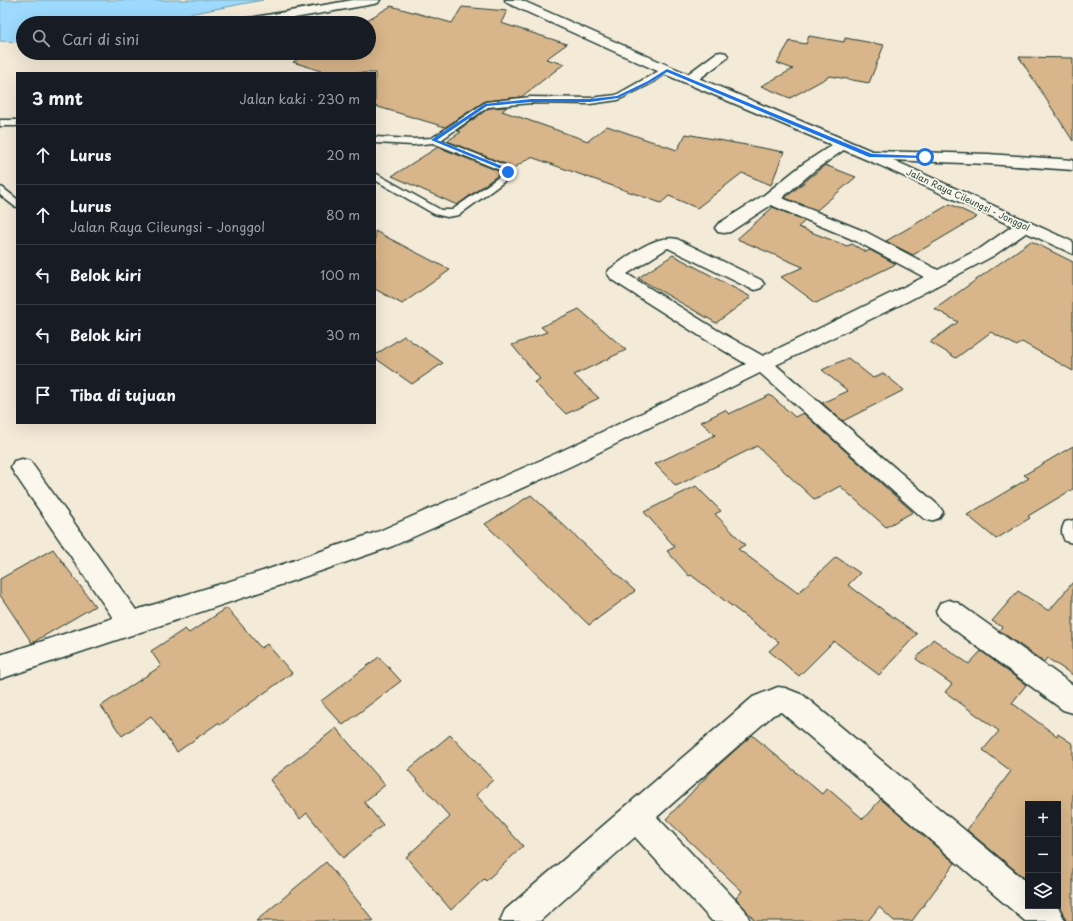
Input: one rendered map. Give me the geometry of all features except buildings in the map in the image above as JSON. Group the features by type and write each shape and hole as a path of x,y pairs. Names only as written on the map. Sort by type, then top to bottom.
{"street":[{"path":"284,16 374,0"},
{"name":"Jalan Raya Cileungsi - Jonggol","path":"511,0 667,70 871,156 1072,247"},
{"path":"690,79 721,56"},
{"path":"724,228 770,199 809,167 843,144"},
{"path":"871,156 981,159 1073,165"},
{"path":"770,199 860,236 936,277"},
{"path":"0,667 263,581 385,539 563,460 894,300 987,252 1024,226"},
{"path":"755,284 671,242 661,244 616,273 618,276 682,316 762,364 931,512"},
{"path":"22,467 131,623"},
{"path":"1073,529 1073,534"},
{"path":"949,611 1073,701"},
{"path":"516,921 763,706 776,699 785,700 793,704 1025,901"},
{"path":"636,817 734,921"},
{"path":"1035,909 1049,921"}],"lane":[{"path":"434,140 486,105 531,100 590,101 618,97 667,70"},
{"path":"0,122 16,123"},
{"path":"376,140 413,142 434,140 506,169 508,172 506,176 455,213 447,214 438,212 376,177"},
{"path":"0,190 16,203"}],"water":[{"path":"0,0 263,0 178,16 16,16 16,42 0,41"}],"route":[{"path":"508,172 506,169 434,140 486,105 502,102 531,100 590,101 618,97 667,70 871,156 925,157"}]}
